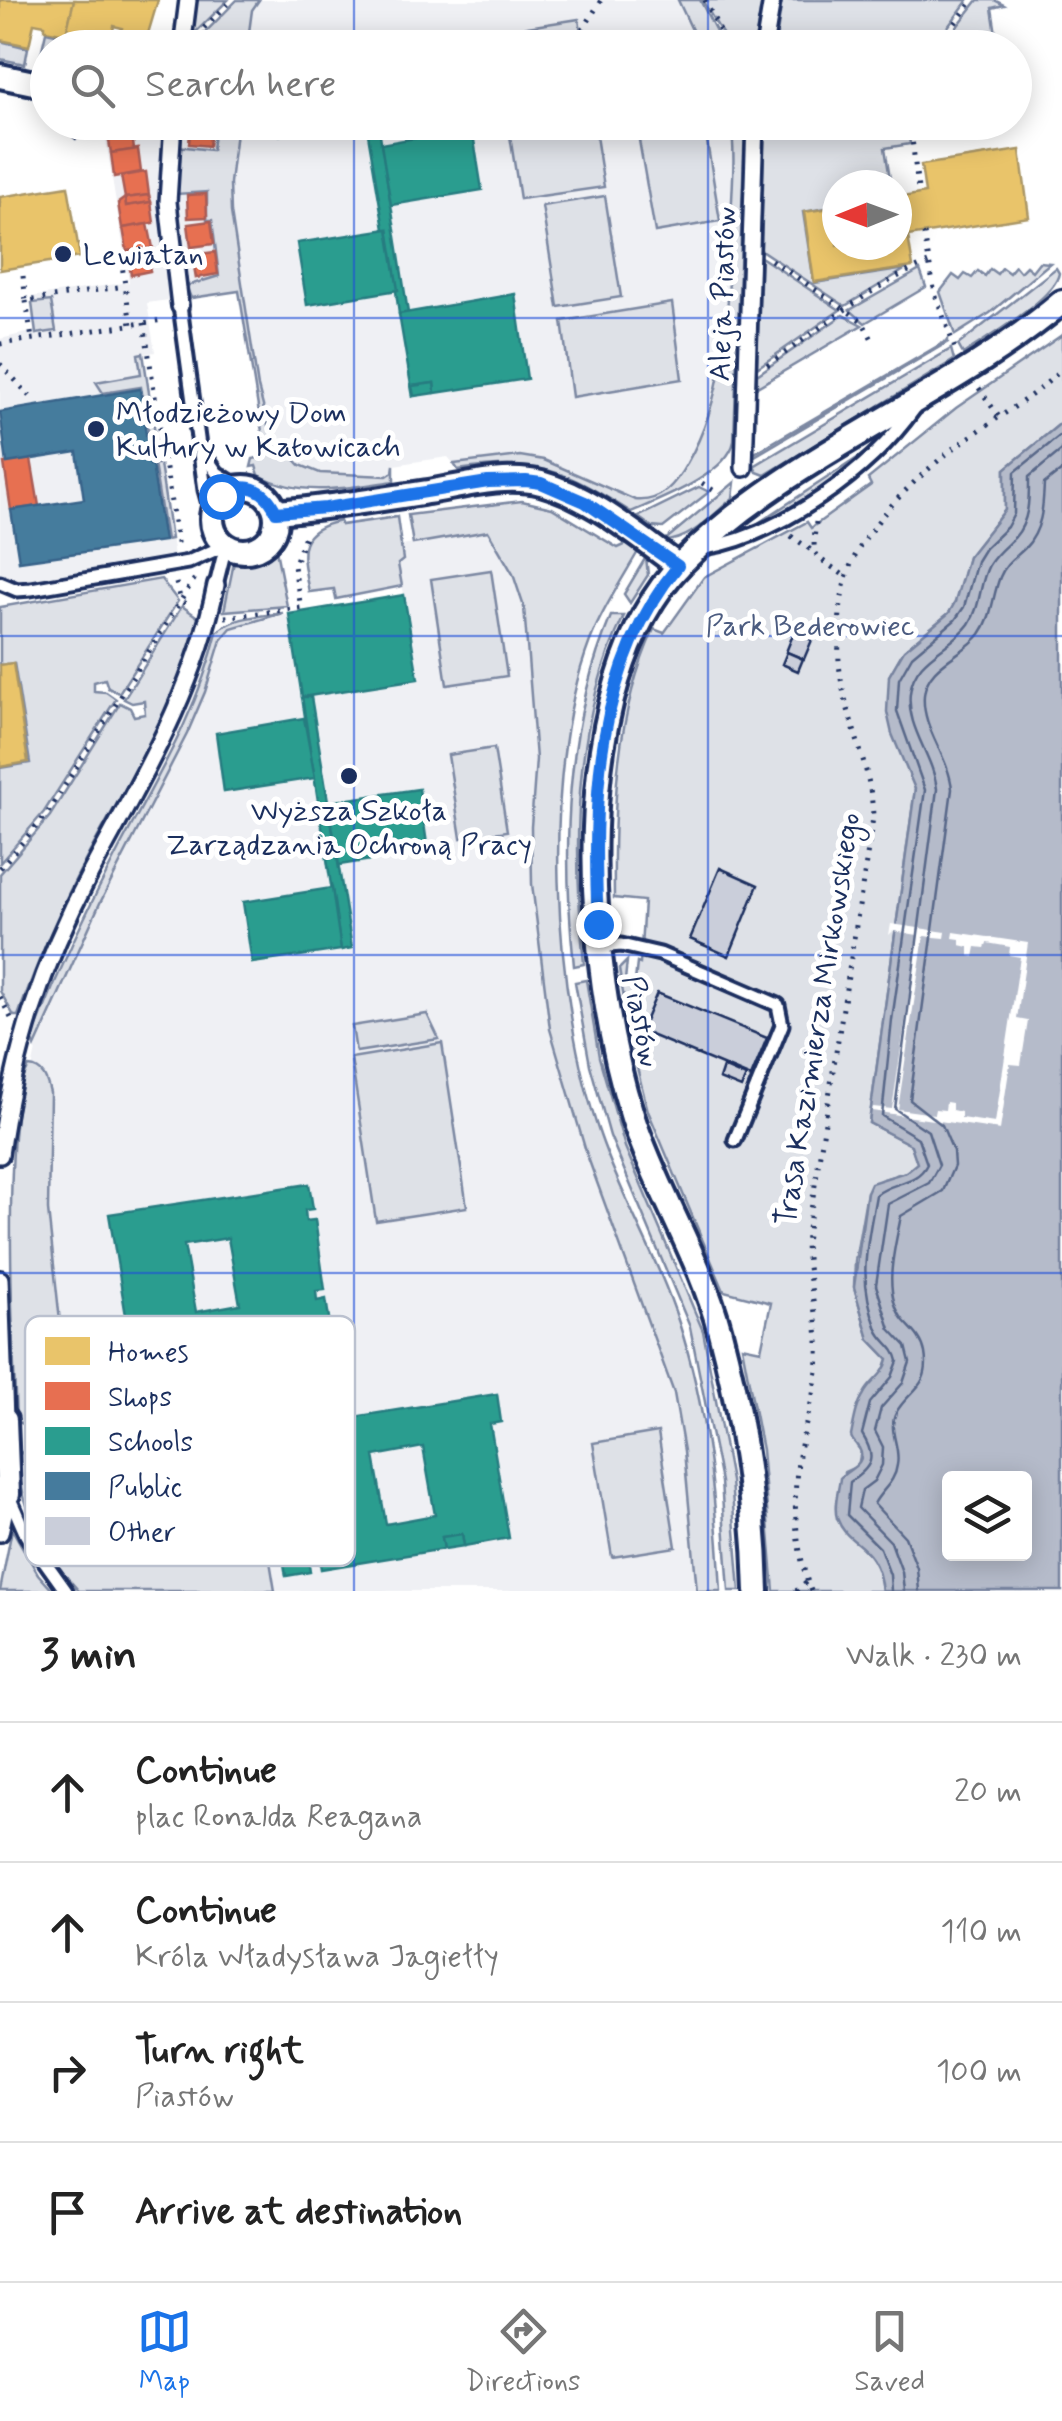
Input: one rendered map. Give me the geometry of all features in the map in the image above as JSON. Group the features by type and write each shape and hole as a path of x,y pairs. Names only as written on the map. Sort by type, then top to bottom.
{"street":[{"path":"184,30 188,0"},
{"path":"767,30 772,0"},
{"path":"0,76 30,82"},
{"path":"171,140 168,202 180,312"},
{"name":"Aleja Piastów","path":"744,468 755,140"},
{"name":"Piastów","path":"757,1591 746,1456 719,1329 633,1118 606,1004 600,947 597,820 612,693 643,615 687,558 792,477 982,362 1062,302"},
{"path":"276,512 326,508 488,482 526,481 541,483 585,502 687,558"},
{"path":"238,487 255,488 264,493 276,512 276,526 265,544 246,551 217,550 212,515 221,496 238,487"},
{"path":"0,1155 22,1034 44,973 91,872 168,728 190,678 216,585"},
{"path":"0,1279 8,1494 0,1533"}],"lane":[{"path":"180,312 212,515"},
{"path":"200,444 218,473 238,487"},
{"path":"0,583 17,590 30,589 176,568 217,550 216,585"},
{"path":"600,947 621,945 660,954 778,1005 782,1025 735,1140"},
{"path":"8,1494 25,1533"},
{"path":"48,1566 66,1591"}],"path":[{"path":"202,30 232,0"},
{"path":"584,30 601,0"},
{"path":"705,0 719,30"},
{"path":"950,30 973,0"},
{"path":"912,140 918,189"},
{"path":"924,234 935,294 958,358"},
{"path":"752,249 862,321 873,341"},
{"path":"95,264 122,265 131,324"},
{"path":"747,377 909,270 928,264"},
{"path":"22,276 32,340"},
{"path":"26,301 126,286"},
{"path":"0,344 144,323 180,312"},
{"path":"144,323 181,601 209,619 301,608 294,566 302,538 312,528"},
{"path":"0,364 30,396"},
{"name":"Trasa Kazimierza Mirkowskiego","path":"811,1591 798,1540 796,1482 818,1355 806,1242 873,818 872,796 852,732 839,664 846,577 871,532 929,467 1062,369"},
{"path":"977,385 999,418"},
{"path":"702,483 716,492"},
{"path":"812,515 817,524 810,542 813,552"},
{"path":"784,530 846,577"},
{"path":"0,868 47,814 197,575 176,568"},
{"path":"796,1591 807,1581"}],"shaded area":[{"path":"259,0 678,0 692,30 249,30 252,10"},
{"path":"106,140 733,140 728,310 721,361 701,439 672,487 645,501 544,460 520,456 454,464 448,457 413,462 395,465 388,476 320,472 300,465 286,453 268,425 242,290 147,303 155,352 143,354 174,556 16,582 0,573 0,339 35,331 31,297 129,282"},
{"path":"488,531 513,574 524,607 536,759 532,884 550,1029 587,1155 674,1393 684,1451 697,1591 275,1591 271,1566 355,1566 355,1316 25,1316 25,1405 23,1377 26,1098 38,1040 100,903 187,734 221,640 231,628 247,622 404,595 396,547"}],"green space":[{"path":"196,0 228,0 198,30 193,30"},
{"path":"237,0 259,0 252,10 249,30 208,30"},
{"path":"678,0 700,0 715,30 692,30"},
{"path":"702,0 762,0 757,30 720,30"},
{"path":"782,0 968,0 946,30 778,30"},
{"path":"978,0 994,0 1004,5 992,8 995,30 954,30"},
{"path":"579,19 581,30 508,30"},
{"path":"0,41 28,48 25,64 0,59"},
{"path":"213,140 235,140 231,212 258,387 268,425 300,465 320,473 387,476 394,465 394,481 309,489 276,482 259,475 256,466 251,467 253,459 266,456 239,291 191,298 186,286 219,276 212,220 207,220 207,192 176,194 177,146 212,150"},
{"path":"511,140 597,140 604,187 520,199"},
{"path":"639,140 707,140 720,221 655,232"},
{"path":"732,140 744,140 734,441 729,453 706,475 631,512 587,486 549,471 510,466 458,470 454,464 520,456 544,460 635,500 660,495 678,478 701,435 719,377 729,284"},
{"path":"764,140 909,140 910,144 885,148 889,170 822,170 822,209 803,212 814,283 906,269 845,306 761,250"},
{"path":"605,196 621,297 558,307 542,206"},
{"path":"761,256 840,310 757,368"},
{"path":"1039,262 1050,263 990,313 955,335 940,292 953,275 960,280 965,274 972,278 978,271 985,276 990,269 997,274 1002,268 1009,273 1015,266 1020,272 1026,266 1032,271"},
{"path":"1056,268 1059,273 1046,294 963,354 958,345"},
{"path":"920,270 926,287 865,323 850,310"},
{"path":"51,301 56,331 36,334 32,303"},
{"path":"672,303 682,379 572,397 562,321"},
{"path":"843,315 862,325 757,387 757,375"},
{"name":"Park Bederowiec","path":"1062,335 1062,422 1005,469 1005,510 968,557 956,602 949,613 904,650 889,676 915,789 869,1123 911,1145 918,1164 880,1180 867,1192 854,1287 869,1339 888,1359 857,1446 861,1451 858,1466 844,1472 837,1519 872,1558 882,1591 774,1591 762,1450 742,1346 761,1350 771,1303 724,1291 648,1111 632,1048 619,969 627,961 625,980 635,981 637,963 640,964 644,901 614,898 616,795 631,694 654,629 664,633 704,577 807,522 811,528 871,485 868,479 956,408"},
{"path":"948,342 753,457 753,454"},
{"path":"951,349 954,360 765,475 757,472 754,466"},
{"path":"143,353 157,446 151,449 141,387 103,393 96,382 141,374 138,354"},
{"path":"871,449 805,500 746,531"},
{"path":"154,464 160,464 171,539 166,540"},
{"path":"735,482 733,498 709,519 683,537 664,541"},
{"path":"699,487 709,492 663,528 652,527 638,517"},
{"path":"522,501 552,508 618,548 629,543 639,550 595,629 577,683 565,744 558,881 563,951 571,1018 600,1135 651,1252 689,1355 709,1455 721,1591 697,1591 684,1451 674,1393 587,1155 550,1029 532,884 536,759 524,607 513,574 488,531 413,544 408,515"},
{"path":"397,517 402,586 336,599 334,589 309,592 303,555 314,531 340,521 341,525"},
{"path":"275,545 287,606 224,611 234,562 259,557"},
{"path":"646,557 648,575 630,603 624,594"},
{"path":"491,570 507,676 447,685 431,579"},
{"path":"161,579 178,601 119,693 108,688 105,679 94,682 94,691 106,692 116,699 44,812 0,863 0,768 30,763 14,663 0,665 0,607"},
{"path":"182,606 199,618 179,683 75,880 18,1016 14,1016 0,991 0,874 50,816 120,703 130,708 134,716 145,714 144,701 132,703 124,699"},
{"path":"283,613 231,628 221,640 187,734 100,903 35,1047 32,1039 62,967 187,717 217,632 239,620"},
{"path":"611,616 624,616 594,699 586,743 578,831 584,964 574,966 568,877 571,788 584,701"},
{"path":"494,748 507,831 461,838 448,755"},
{"path":"586,980 599,1057 625,1147 703,1331 731,1481 740,1591 729,1591 721,1482 690,1327 610,1136 590,1065 575,982"},
{"path":"427,1014 439,1039 356,1052 352,1026"},
{"path":"442,1043 467,1207 376,1221 351,1058"},
{"path":"29,1067 41,1073 50,1093 48,1210 59,1316 25,1316 23,1424 16,1421 12,1292 14,1131 20,1092"},
{"path":"658,1432 676,1547 612,1557 593,1443"},
{"path":"25,1450 25,1498 20,1476 17,1457"},
{"path":"12,1529 25,1552 25,1566 33,1566 53,1591 0,1591"},
{"path":"58,1566 271,1566 275,1591 79,1591"}],"water":[{"path":"1062,422 1062,1591 882,1591 874,1562 842,1528 836,1508 840,1478 861,1458 851,1436 857,1409 888,1359 869,1339 854,1287 867,1192 871,1183 906,1172 917,1163 911,1145 869,1123 915,789 892,734 887,712 889,676 904,650 949,613 968,557 1005,510 1005,469"}],"pier":[{"path":"891,924 946,932 945,938 924,936 898,1109 934,1114 935,1109 945,1110 946,1102 952,1103 952,1110 961,1112 961,1118 995,1123 1020,957 1009,955 1010,947 987,943 985,948 976,947 974,957 969,956 969,947 953,938 954,932 1028,943 1017,1019 1028,1021 1021,1065 1010,1064 1000,1130 872,1111 873,1107 892,1109 918,935 893,931 889,935"}],"building: Homes":[{"path":"0,0 74,0 67,30 45,30 45,25 34,23 29,46 0,40"},
{"path":"74,0 158,0 149,30 122,30 114,26 113,30 67,30"},
{"path":"1020,150 1029,217 912,235 912,195 925,193 921,165"},
{"path":"68,186 80,257 0,270 0,197"},
{"path":"822,209 822,260 912,260 913,267 814,282 804,212"},
{"path":"13,663 28,762 0,767 0,665"}],"building: Shops":[{"path":"109,140 133,140 134,150 111,153"},
{"path":"189,140 210,140 209,146 189,144"},
{"path":"138,149 141,172 114,177 111,153"},
{"path":"146,172 149,195 125,198 121,176"},
{"path":"206,194 207,217 188,218 187,195"},
{"path":"149,195 151,202 126,206 125,198"},
{"path":"125,198 126,206 151,202 154,223 122,228 118,203"},
{"path":"211,221 214,244 191,247 188,224"},
{"path":"148,224 153,248 127,251 123,228"},
{"path":"146,249 150,271 131,275 127,251"},
{"path":"215,252 218,274 196,278 192,255"},
{"path":"31,459 39,506 11,510 4,463"}],"building: Schools":[{"path":"369,140 381,140 408,313 399,314 388,229 384,229"},
{"path":"404,140 474,140 482,190 391,205 381,144"},
{"path":"388,229 398,290 307,305 297,243"},
{"path":"515,294 527,379 435,393 434,383 412,386 413,397 399,314"},
{"path":"434,383 435,393 414,396 412,386"},
{"path":"404,595 418,679 302,697 289,614"},
{"path":"302,697 311,697 352,948 341,950"},
{"path":"304,718 315,778 224,792 216,733"},
{"path":"419,789 428,851 339,865 328,802"},
{"path":"332,888 341,950 252,963 243,902"},
{"path":"309,1184 313,1209 305,1210 306,1221 315,1220 325,1290 316,1291 317,1301 326,1299 329,1316 126,1316 109,1214","holes":["228,1238 240,1304 196,1312 184,1245"]},
{"path":"497,1394 501,1422 490,1424 509,1538 464,1546 462,1534 442,1537 444,1549 355,1563 355,1417","holes":["423,1447 435,1515 386,1524 374,1456"]},
{"path":"462,1534 464,1546 444,1549 442,1537"},
{"path":"284,1566 309,1566 310,1572 286,1576"}],"building: Public":[{"path":"140,389 164,541 19,561 11,510 84,499 77,452 7,463 0,412"}],"building: Other":[{"path":"794,632 812,640 804,659 786,652"},
{"path":"787,652 803,659 798,671 782,664"},
{"path":"720,868 758,885 729,956 690,939"},
{"path":"657,993 767,1038 751,1077 641,1031"},
{"path":"723,1067 746,1077 741,1088 719,1079"}],"place":[{"name":"Lewiatan","path":"63,254"},
{"name":"Młodzieżowy Dom Kultury w Katowicach","path":"96,429"},
{"name":"Wyższa Szkoła Zarządzania Ochroną Pracy","path":"349,776"}],"route":[{"path":"221,496 238,487 255,488 264,493 276,512 326,508 488,482 541,483 585,502 678,566 643,615 612,693 598,806 598,924"}]}
